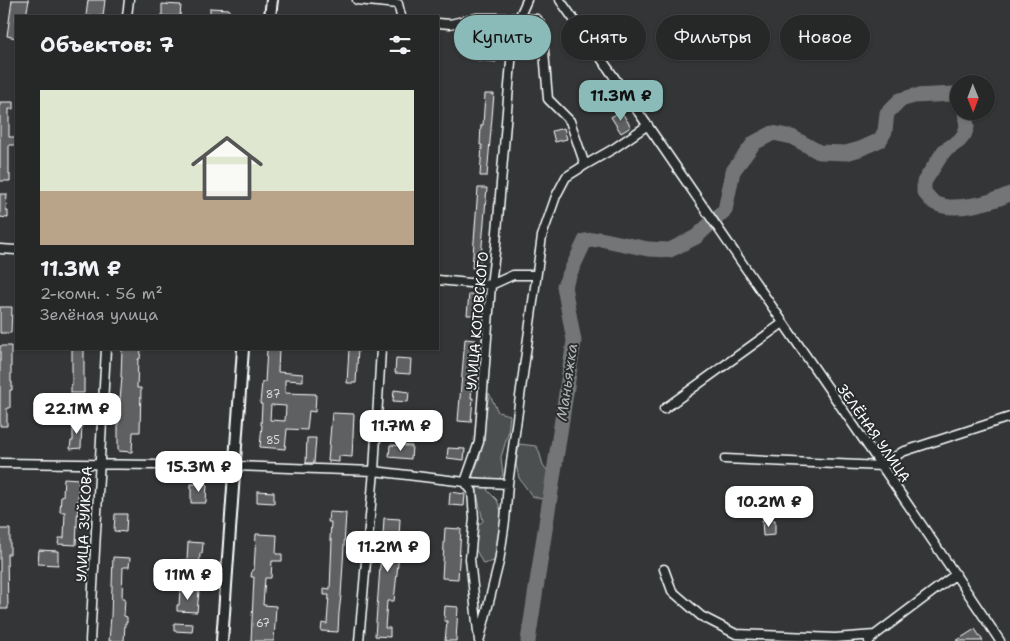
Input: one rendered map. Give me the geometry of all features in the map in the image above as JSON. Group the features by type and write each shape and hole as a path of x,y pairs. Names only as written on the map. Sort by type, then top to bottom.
{"main road":[{"path":"270,15 272,0"},
{"path":"222,641 243,350"}],"street":[{"path":"128,15 129,0"},
{"path":"358,0 400,2 401,15"},
{"name":"УЛИЦА КОТОВСКОГО","path":"520,15 527,0"},
{"path":"479,641 499,562 506,521 508,484 542,236 556,196 566,177 613,149 648,125 560,0"},
{"path":"439,23 454,23"},
{"name":"УЛИЦА КОТОВСКОГО","path":"465,482 479,442 511,60"},
{"path":"545,60 548,99 570,121 585,165"},
{"name":"ЗЕЛЁНАЯ УЛИЦА","path":"648,125 1000,641"},
{"path":"0,249 15,250"},
{"path":"439,280 491,285 513,275 536,276"},
{"path":"664,408 783,323"},
{"name":"УЛИЦА ЗУЙКОВА","path":"90,641 106,350"},
{"path":"359,641 374,471 381,350"},
{"path":"725,459 882,466 902,452 1010,417"},
{"path":"0,463 235,466 374,471 465,482 508,484"},
{"path":"465,482 472,491 473,500 474,518 470,559 479,641"},
{"path":"664,569 672,591 701,616 736,634 835,638 872,638 956,574"}],"shaded area":[{"path":"489,393 498,412 510,415 508,434 501,457 503,475 487,490 497,500 501,511 499,543 494,561 483,564 474,546 476,527 483,521 473,475 480,457"},
{"path":"519,444 536,446 543,465 551,475 547,495 541,499 532,496 519,478 516,464"}],"building":[{"path":"12,0 29,0 26,15 15,15 15,38 7,36"},
{"path":"88,0 105,0 103,15 86,15"},
{"path":"162,4 181,5 180,15 162,15"},
{"path":"210,8 229,9 229,15 210,15"},
{"path":"477,60 496,60 496,62"},
{"path":"485,94 494,94 487,176 480,176 481,125 483,125"},
{"path":"0,102 13,102 13,109 9,109 9,137 15,137 15,145 9,145 10,181 0,181"},
{"path":"621,111 631,127 621,133 611,117"},
{"path":"564,128 567,139 555,142 552,131"},
{"path":"478,188 487,188 480,268 472,268"},
{"path":"0,194 7,194 6,211 8,211 8,218 0,217"},
{"path":"469,294 478,294 476,315 467,315"},
{"path":"0,307 12,307 11,333 0,333"},
{"path":"465,339 476,340 471,422 458,421"},
{"path":"0,346 11,346 12,390 10,390 10,408 7,408 7,426 0,426"},
{"path":"72,350 84,350 84,393 71,393"},
{"path":"122,350 141,350 140,359 138,359 137,388 141,388 140,432 133,432 132,452 118,451"},
{"path":"267,350 279,350 278,372 303,374 303,381 285,380 285,393 316,394 315,412 309,411 307,430 287,429 285,449 260,447 262,382 265,382","holes":["271,405 286,406 285,421 270,420"]},
{"path":"349,350 358,350 356,383 347,383"},
{"path":"396,358 411,359 410,374 395,373"},
{"path":"394,390 409,392 408,402 393,401"},
{"path":"332,413 354,414 352,457 339,456 339,462 328,461"},
{"path":"391,418 408,419 407,430 390,429"},
{"path":"73,421 82,421 81,448 70,449 71,441 73,441"},
{"path":"307,438 316,438 314,463 306,463"},
{"path":"390,445 412,446 411,459 389,457"},
{"path":"448,448 465,449 464,460 447,458"},
{"path":"64,478 79,479 76,545 58,544 59,538 64,538 65,512 60,512"},
{"path":"191,484 207,484 206,503 191,503"},
{"path":"257,491 274,492 274,503 257,502"},
{"path":"450,492 465,494 464,506 449,505"},
{"path":"329,512 346,513 338,632 321,631 322,623 327,624 329,595 324,595 324,588 330,589 332,540 330,540 331,522 328,522"},
{"path":"115,514 127,514 126,532 114,531"},
{"path":"384,518 400,519 399,538 401,538 394,601 387,601 385,628 390,628 390,637 375,636"},
{"path":"762,520 775,520 775,535 763,536"},
{"path":"445,528 461,529 458,579 442,578"},
{"path":"0,529 10,529 10,554 7,554 8,609 0,609"},
{"path":"256,534 277,535 276,554 282,554 282,561 272,561 271,578 265,578 263,605 276,606 274,641 251,641 254,577 251,577 252,570 254,570"},
{"path":"188,542 203,543 202,554 200,553 199,576 160,574 161,561 179,562 180,560 187,560"},
{"path":"39,550 58,551 58,565 38,564"},
{"path":"113,557 130,558 129,567 123,567 122,598 125,598 124,616 127,617 124,641 109,641"},
{"path":"180,590 199,591 197,612 177,611"},
{"path":"445,606 458,607 456,641 445,641 447,621 444,621"},
{"path":"174,623 193,624 192,632 174,631"},
{"path":"975,629 983,641 956,641"}],"waterway":[{"name":"Маньяжка","path":"528,641 574,341 564,286 585,241 600,239 648,249 670,250 696,237 725,210 733,171 754,143 773,133 792,137 819,152 846,153 880,140 885,131 887,113 900,100 914,96 950,94"},
{"name":"Маньяжка","path":"966,120 967,127 964,135 959,141 944,151 924,182 924,192 935,203 952,207 983,203 1010,194"}]}
